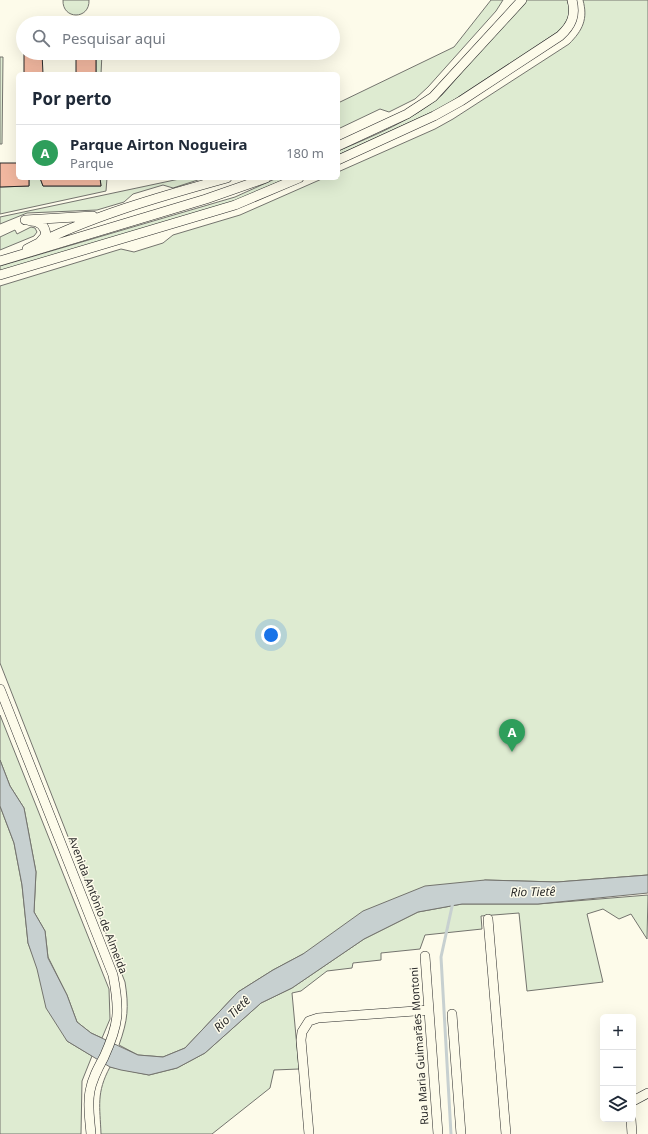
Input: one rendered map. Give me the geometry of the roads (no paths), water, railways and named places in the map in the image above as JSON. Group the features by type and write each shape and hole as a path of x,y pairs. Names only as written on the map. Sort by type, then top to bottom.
{"street":[{"path":"500,23 514,0"},
{"path":"340,145 407,114 433,97 522,0"},
{"path":"340,159 434,116 461,101 560,36 569,28 574,18 572,0"},
{"path":"4,260 71,228 221,180"},
{"path":"4,260 206,199 260,180"},
{"path":"0,275 236,205 294,180"},
{"path":"39,243 44,239 46,234 44,227 35,221 25,220 75,218 114,213"},
{"name":"Avenida Antônio de Almeida","path":"0,689 113,975 118,1008 118,1022 114,1036 93,1081 89,1104 91,1134"},
{"path":"488,919 506,1134"},
{"name":"Rua Maria Guimarães Montoni","path":"425,956 438,1134"},
{"path":"309,1134 302,1032 309,1021 318,1018 429,1010"},
{"path":"452,1014 461,1134"},
{"path":"636,1099 648,1093"},
{"path":"631,1122 632,1134"}],"water":[{"name":"Rio Tietê","path":"0,760 10,786 24,808 36,872 34,912 45,931 48,958 67,995 77,1022 91,1033 138,1055 163,1057 185,1048 238,992 273,970 303,954 363,911 425,886 485,880 557,882 648,875 648,893 538,904 462,904 418,912 364,939 292,988 261,1003 205,1053 177,1068 149,1075 121,1070 110,1067 67,1041 46,1008 37,969 28,943 22,885 14,843 0,806"}],"waterway":[{"path":"451,1134 441,957 453,902"}],"place":[{"name":"Parque Airton Nogueira","path":"512,752"}]}
